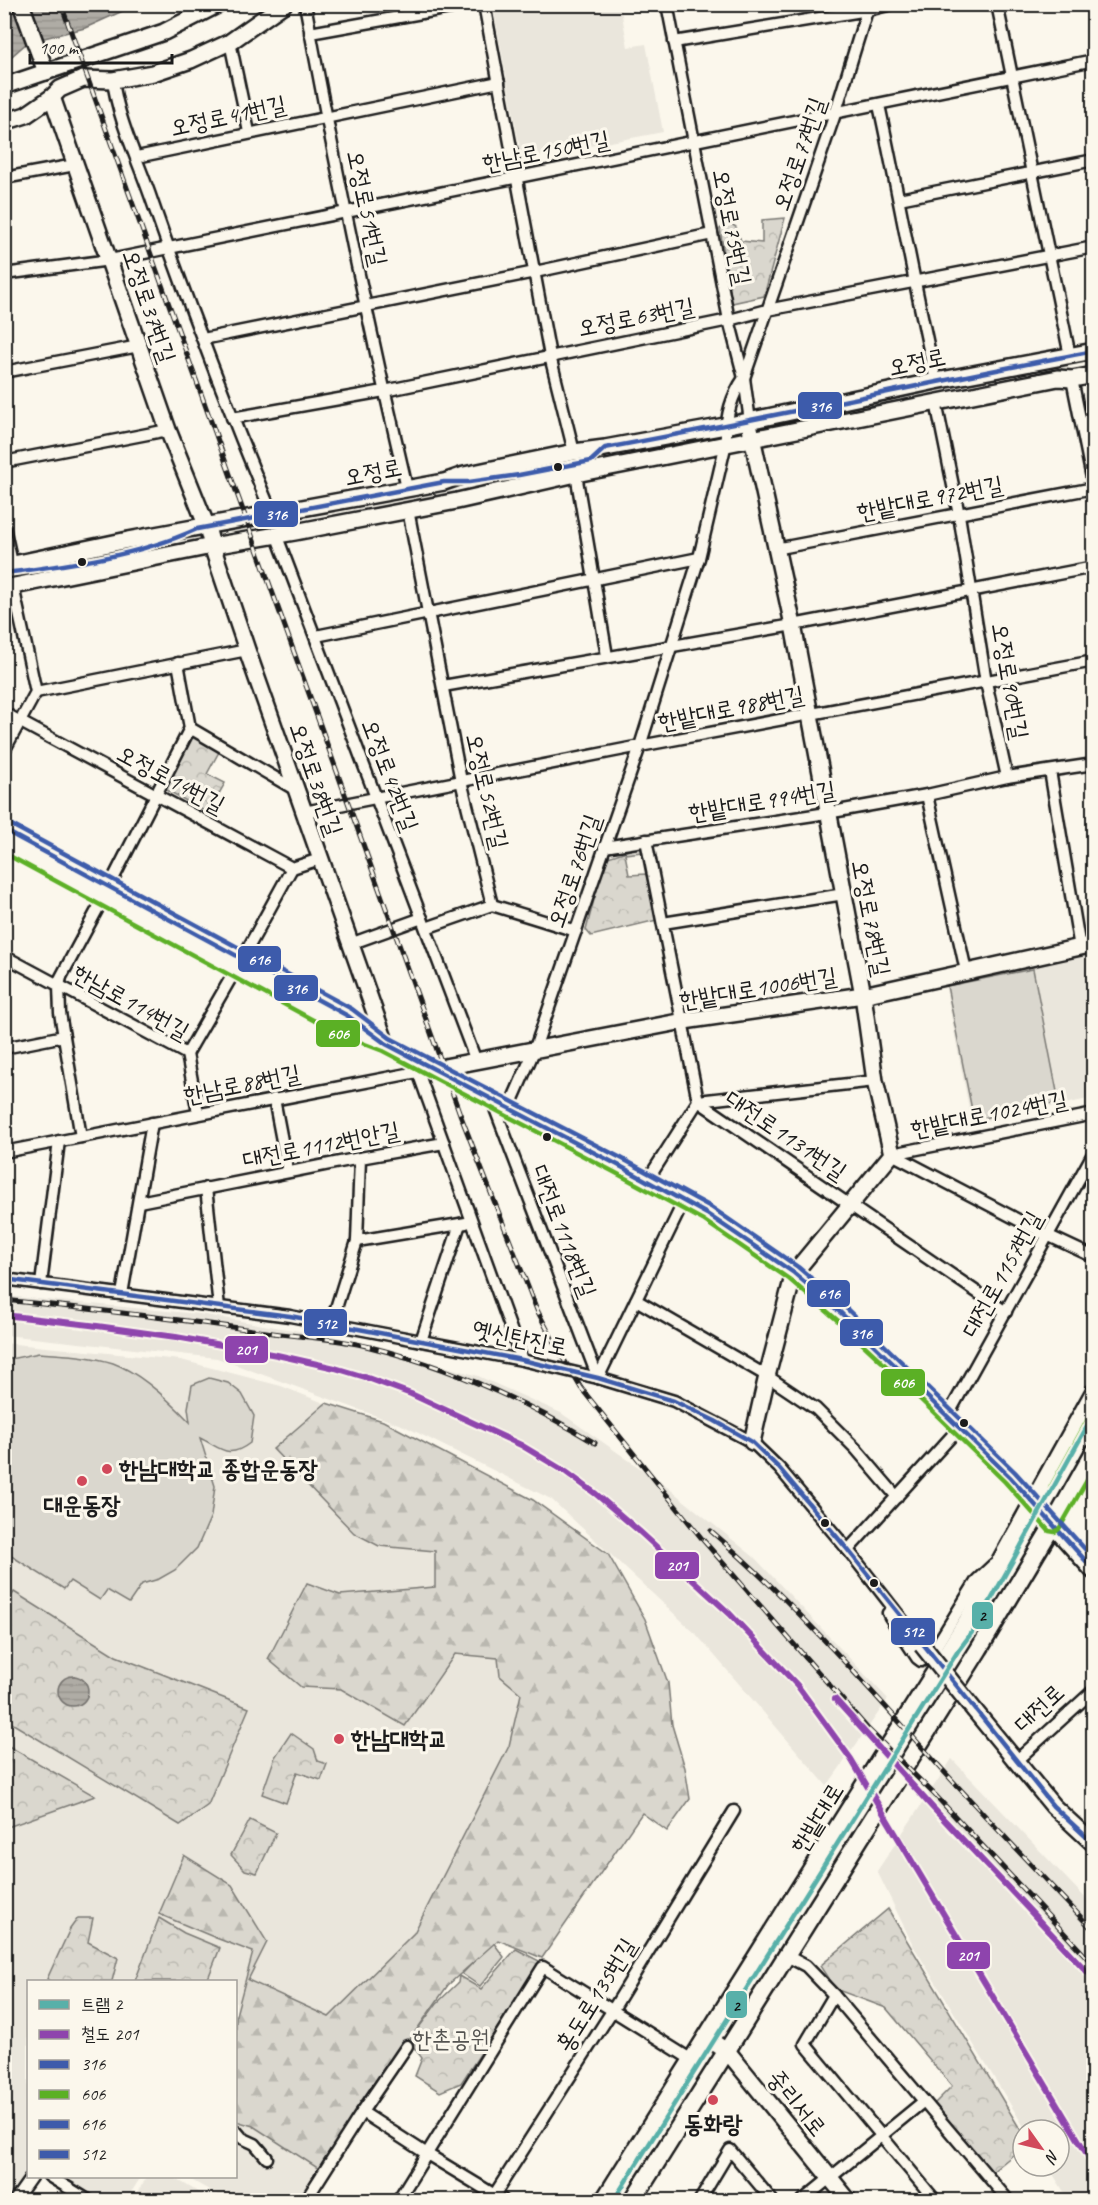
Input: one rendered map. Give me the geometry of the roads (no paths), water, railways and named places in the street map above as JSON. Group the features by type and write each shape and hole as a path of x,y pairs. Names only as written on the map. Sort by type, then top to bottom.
{"main road":[{"path":"4,830 106,892 239,964 348,1016 426,1071 491,1098 728,1228 794,1273 841,1313 1010,1477 1094,1571"},
{"path":"4,844 106,892"},
{"name":"한밭대로","path":"604,2200 956,1640 1094,1392"},
{"name":"한밭대로","path":"633,2200 980,1649 1053,1525 1088,1473 1094,1452"}],"street":[{"path":"21,4 46,72"},
{"path":"4,86 165,32 219,4"},
{"path":"4,122 26,115 60,89 83,79 113,80 153,73 230,42 284,4"},
{"name":"오정로51번길","path":"305,4 366,307 407,488"},
{"path":"310,33 472,4"},
{"name":"오정로63번길","path":"484,4 550,356 574,452"},
{"name":"오정로75번길","path":"667,4 729,320 744,378 750,421"},
{"path":"674,42 892,4"},
{"path":"997,4 1070,356"},
{"name":"오정로77번길","path":"725,426 734,392 744,378 835,114 868,7"},
{"path":"230,42 249,132"},
{"name":"한남로150번길","path":"4,274 110,260 1094,60"},
{"path":"113,80 117,105 169,248 232,418 272,514"},
{"path":"327,118 499,82"},
{"name":"오정로37번길","path":"52,97 168,430 207,527"},
{"path":"879,105 899,199 913,282 936,381"},
{"name":"오정로41번길","path":"137,157 249,132 327,118"},
{"path":"899,199 1094,160"},
{"path":"4,178 75,165"},
{"path":"203,339 712,234"},
{"path":"767,310 1094,247"},
{"name":"오정로63번길","path":"550,356 729,320 767,310"},
{"path":"4,372 139,346"},
{"name":"오정로","path":"8,565 444,482 464,475 574,452 725,426 936,381 1094,351"},
{"path":"232,418 384,391 550,356"},
{"name":"오정로","path":"9,587 408,510 726,443 1058,378 1072,379 1094,375"},
{"path":"1072,379 1094,488"},
{"name":"오정로90번길","path":"936,402 973,592 986,682 1007,777"},
{"path":"750,421 753,438"},
{"name":"오정로76번길","path":"509,1108 534,1051 640,746 699,558 726,443 725,426"},
{"path":"4,462 168,430"},
{"name":"오정로78번길","path":"753,438 793,625 844,894 875,1081 892,1154"},
{"path":"576,474 608,656"},
{"name":"한밭대로972번길","path":"775,549 1094,488"},
{"name":"오정로52번길","path":"408,510 461,781 492,905"},
{"path":"4,527 8,565"},
{"name":"오정로38번길","path":"207,527 303,812 386,1044"},
{"name":"오정로42번길","path":"276,534 476,1061"},
{"path":"316,636 699,558"},
{"name":"오정로90번길","path":"973,592 1094,567"},
{"path":"4,751 36,692 9,587"},
{"path":"443,686 973,592"},
{"path":"36,692 247,650"},
{"name":"한밭대로988번길","path":"303,812 1094,661"},
{"path":"81,1137 64,1036 59,986 61,977 190,728 178,663"},
{"name":"오정로14번길","path":"4,713 292,868"},
{"path":"190,728 296,790"},
{"name":"한밭대로994번길","path":"604,847 827,813 927,795 1007,777 1094,764"},
{"path":"1050,771 1087,946"},
{"path":"927,795 966,972"},
{"name":"대전로1131번길","path":"646,840 699,1101 646,1181"},
{"path":"187,1054 292,868 320,860"},
{"path":"663,922 844,894"},
{"path":"350,944 492,905 576,931"},
{"name":"한밭대로1006번길","path":"426,1071 684,1021 862,995 1087,946"},
{"name":"한남로114번길","path":"4,956 187,1054 198,1113"},
{"path":"4,1048 64,1036"},
{"path":"426,1071 444,1143 522,1360"},
{"name":"한남로88번길","path":"4,1152 426,1071"},
{"name":"대전로1131번길","path":"699,1101 875,1081"},
{"name":"대전로1118번길","path":"491,1098 598,1378"},
{"path":"273,1099 288,1172"},
{"name":"대전로1131번길","path":"699,1101 850,1204"},
{"name":"한밭대로1024번길","path":"892,1154 1094,1114"},
{"path":"122,1294 152,1123"},
{"path":"40,1284 59,1141"},
{"name":"대전로1112번안길","path":"139,1202 444,1143"},
{"name":"대전로1157번길","path":"848,1550 897,1497 953,1423 1006,1312 1094,1152"},
{"path":"753,1442 767,1376 794,1273 892,1154 1094,1257"},
{"path":"331,1324 357,1241 360,1158"},
{"path":"206,1188 219,1307"},
{"path":"598,1378 684,1202"},
{"path":"850,1204 1006,1312"},
{"path":"357,1241 472,1222"},
{"path":"421,1341 460,1224"},
{"name":"옛신탄진로","path":"4,1279 290,1316 522,1360 598,1378 674,1401 753,1442 779,1468 848,1550 922,1645"},
{"path":"636,1300 767,1376 816,1409 856,1449 897,1497"},
{"path":"893,1608 888,1613 890,1617 921,1661 927,1658 935,1648 977,1580 1006,1553"},
{"path":"922,1645 1053,1806 1094,1844"},
{"name":"대전로","path":"1016,1761 1094,1690"},
{"name":"홍도로135번길","path":"496,2199 734,1811"},
{"path":"787,1956 806,1966 834,1995 1008,2200"},
{"path":"398,2200 543,1967 692,2060"},
{"path":"834,1995 806,2043 935,2200"},
{"name":"중리서로","path":"707,2038 728,2052 848,2200"},
{"path":"306,2200 407,2046"},
{"path":"803,2200 924,2101"},
{"path":"362,2112 496,2199"},
{"path":"237,2132 255,2144 267,2158"},
{"path":"702,2200 730,2150 772,2200"},
{"path":"15,2200 31,2178"},
{"path":"52,2178 88,2200"}],"railway":[{"path":"61,4 460,1114 537,1310 557,1348 581,1388 703,1540 867,1728 935,1795 1094,1965"},
{"path":"4,1300 332,1340 370,1347 458,1375 514,1399 595,1443"},
{"path":"711,1531 771,1586 828,1644 957,1786 1094,1931"}],"tram line":[{"name":"2","path":"614,2200 958,1651 976,1627 1094,1414"}],"rail line":[{"name":"201","path":"4,1315 176,1337 277,1355 365,1377 411,1394 521,1445 566,1472 596,1494 730,1614 797,1685 851,1759 1094,2166"},
{"name":"201","path":"835,1699 933,1808 1094,1979"}],"place":[{"name":"한남대학교 종합운동장","path":"107,1469"},
{"name":"대운동장","path":"82,1481"},
{"name":"한남대학교","path":"339,1739"},
{"name":"동화랑","path":"713,2100"}],"park label":[{"name":"한촌공원","path":"451,2039"}]}
